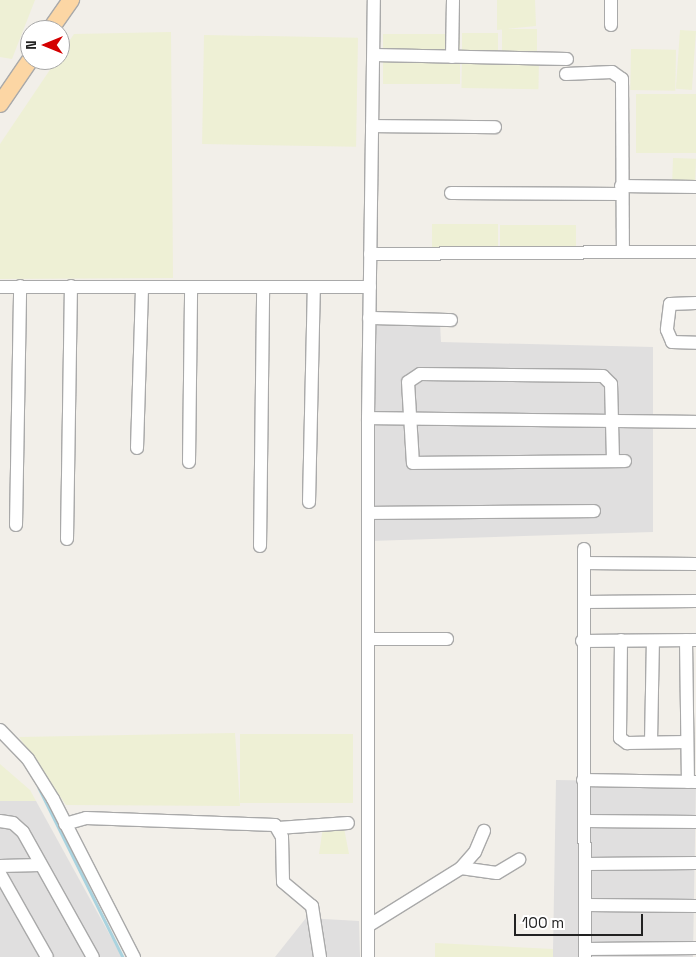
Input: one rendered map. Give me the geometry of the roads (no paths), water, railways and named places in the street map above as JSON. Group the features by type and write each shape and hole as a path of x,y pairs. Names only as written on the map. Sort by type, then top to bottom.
{"main road":[{"path":"57,20 71,0"},
{"path":"3,94 22,70"}],"street":[{"path":"368,957 368,418 374,0"},
{"path":"452,56 453,0"},
{"path":"611,0 611,25"},
{"path":"374,55 567,59"},
{"path":"566,74 619,74 623,92 621,190 623,252"},
{"path":"372,126 495,128"},
{"path":"451,193 696,187"},
{"path":"370,254 546,256 623,252 696,252"},
{"path":"0,286 190,289 370,287"},
{"path":"16,525 20,286"},
{"path":"67,539 70,286"},
{"path":"137,448 142,288"},
{"path":"260,546 263,288"},
{"path":"310,502 314,288"},
{"path":"189,462 190,289"},
{"path":"696,303 670,304 667,330 672,342 696,344"},
{"path":"369,318 451,320"},
{"path":"498,373 603,376 611,384 612,422 619,461 413,463 408,418 411,376 498,373"},
{"path":"368,418 696,422"},
{"path":"368,513 594,511"},
{"path":"584,549 582,641 583,780 586,821 585,953 665,952 696,948"},
{"path":"584,563 696,564"},
{"path":"584,602 696,601"},
{"path":"369,639 447,640"},
{"path":"621,640 620,738 627,743 688,742"},
{"path":"582,641 691,640 688,742 692,782 583,780"},
{"path":"651,742 653,641"},
{"path":"0,730 28,759 65,824 134,957"},
{"path":"65,824 86,818 278,828 348,823"},
{"path":"586,821 696,822"},
{"path":"0,822 18,826 93,957"},
{"path":"278,828 283,882 312,906 320,957"},
{"path":"368,926 461,868 475,852 484,831"},
{"path":"461,868 497,873 520,860"},
{"path":"586,864 696,863"},
{"path":"0,866 40,865"},
{"path":"0,874 47,957"},
{"path":"586,905 696,906"}],"waterway":[{"path":"39,788 123,957"}]}
